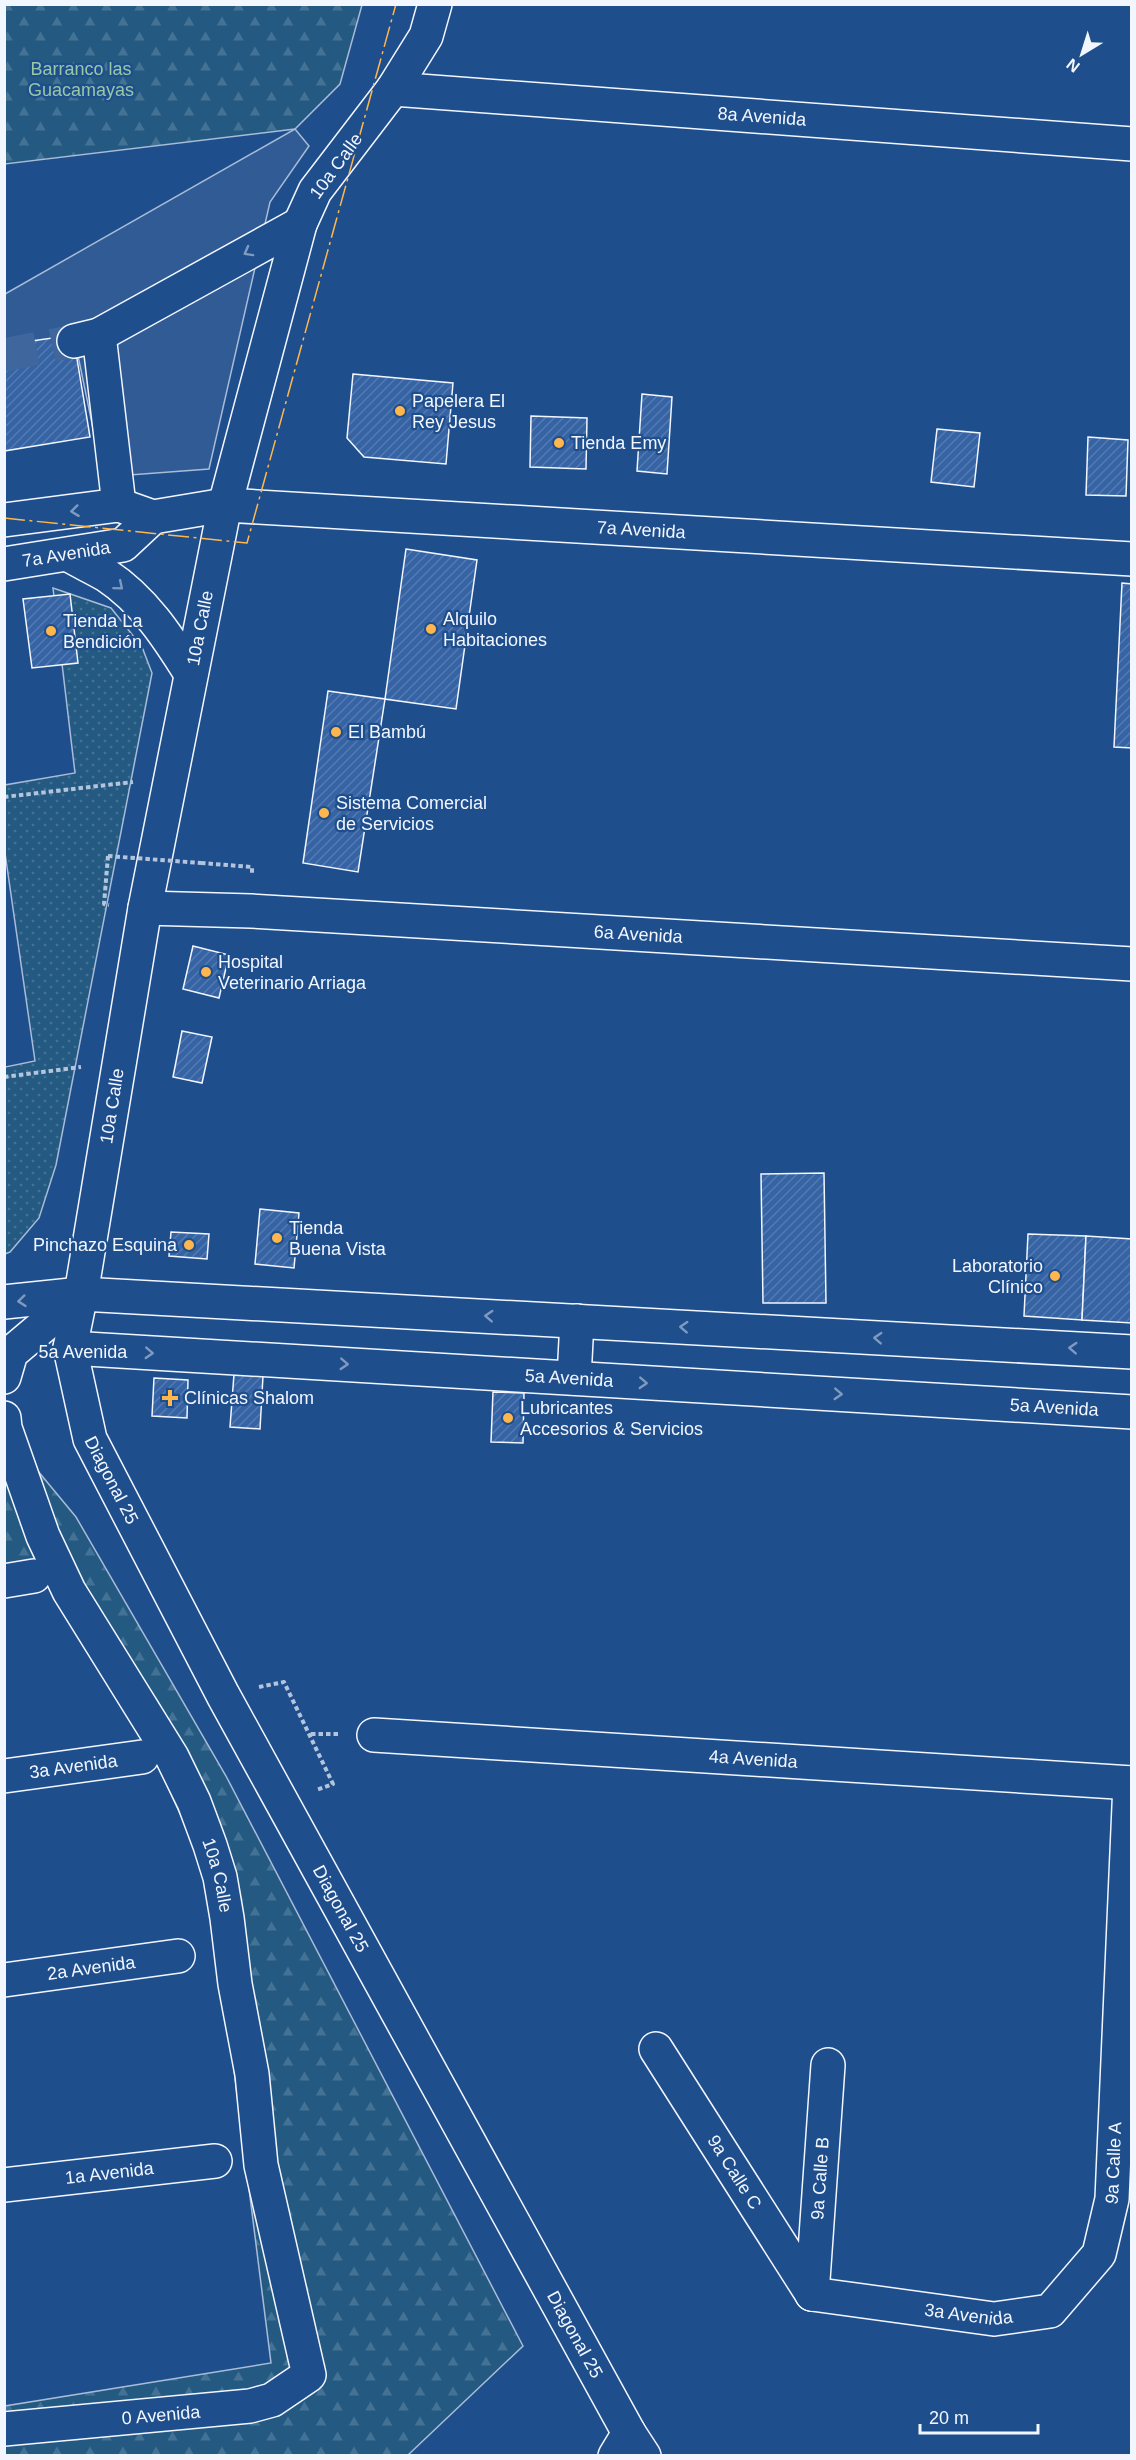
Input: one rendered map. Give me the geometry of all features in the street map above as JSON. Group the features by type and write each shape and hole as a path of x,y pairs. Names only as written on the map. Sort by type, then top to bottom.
{"street":[{"name":"10a Calle","path":"70,1348 145,908 173,777 190,674 225,506 300,224 315,191 393,89 426,36 435,4"},
{"name":"8a Avenida","path":"393,89 1131,144"},
{"path":"119,505 87,338 300,224"},
{"name":"7a Avenida","path":"4,520 119,505 153,517 225,506 1131,559"},
{"name":"7a Avenida","path":"4,564 123,545 153,517"},
{"path":"69,555 107,576 141,604 169,637 190,674"},
{"name":"6a Avenida","path":"145,908 251,911 1131,964"},
{"path":"7,1361 81,1294"},
{"path":"4,1302 81,1294 1131,1352"},
{"path":"574,1378 577,1321"},
{"name":"5a Avenida","path":"7,1361 70,1348 1131,1412"},
{"name":"Diagonal 25","path":"70,1348 90,1439 223,1695 629,2448"},
{"name":"10a Calle","path":"4,1418 5,1428 57,1569 172,1757 194,1802 210,1845 220,1877 228,1918 235,1984 252,2074 261,2165 309,2375"},
{"name":"4a Avenida","path":"374,1734 1131,1783"},
{"name":"3a Avenida","path":"4,1776 142,1757"},
{"name":"9a Calle A","path":"1099,2254 1112,2199 1131,1783"},
{"name":"2a Avenida","path":"4,1980 178,1956"},
{"name":"9a Calle C","path":"656,2049 812,2294"},
{"name":"9a Calle B","path":"812,2294 828,2065"},
{"name":"1a Avenida","path":"4,2185 215,2161"},
{"name":"3a Avenida","path":"812,2294 994,2319 1050,2311 1099,2254"},
{"name":"0 Avenida","path":"4,2429 250,2406 272,2400 309,2375"}],"path":[{"path":"4,797 109,785"},
{"path":"104,904 108,856 252,867"},
{"path":"4,1077 118,1063"},
{"path":"295,1703 327,1768"}],"green space":[{"name":"Barranco las Guacamayas","path":"5,4 362,5 340,84 295,129 5,164"},
{"path":"53,588 111,608 142,647 152,673 56,1165 39,1218 10,1252 5,1254 5,1067 35,1061 5,853 5,785 75,773"},
{"path":"4,1430 76,1517 226,1776 523,2346 408,2455 5,2455 5,2406 271,2363 210,1880 81,1595 5,1566"}],"shaded area":[{"path":"295,129 309,146 270,202 209,469 103,477 75,341 5,345 5,294"}],"building":[{"path":"73,335 90,437 4,451 4,345"},
{"name":"Papelera El Rey Jesus","path":"353,374 453,383 446,464 364,457 347,438"},
{"path":"642,394 672,397 667,474 637,471"},
{"name":"Tienda Emy","path":"531,416 587,418 586,469 530,467"},
{"path":"937,429 980,433 974,487 931,482"},
{"path":"1088,437 1128,440 1126,496 1086,495"},
{"name":"Alquilo Habitaciones","path":"406,549 477,560 456,709 385,699"},
{"path":"1122,583 1132,584 1132,748 1114,747"},
{"name":"Tienda La Bendición","path":"70,594 78,663 32,668 23,599"},
{"path":"328,691 385,699 358,872 303,863"},
{"name":"Hospital Veterinario Arriaga","path":"193,946 229,955 219,998 183,989"},
{"path":"182,1031 212,1037 202,1083 173,1077"},
{"path":"824,1173 826,1303 763,1303 761,1174"},
{"name":"Tienda Buena Vista","path":"260,1209 299,1213 294,1268 255,1264"},
{"name":"Pinchazo Esquina","path":"171,1232 209,1234 207,1259 169,1256"},
{"name":"Laboratorio Clínico","path":"1028,1234 1086,1236 1082,1320 1024,1316"},
{"path":"1086,1236 1132,1239 1132,1323 1082,1320"},
{"path":"234,1374 263,1376 260,1429 230,1427"},
{"name":"Clínicas Shalom","path":"154,1378 188,1380 187,1418 152,1416"},
{"name":"Lubricantes Accesorios & Servicios","path":"493,1392 524,1393 523,1443 491,1442"}],"tunnel":[{"path":"4,355 74,341"}],"power":[{"path":"4,518 247,543 396,4"}],"place":[{"name":"Papelera El Rey Jesus","path":"400,411"},
{"name":"Tienda Emy","path":"559,443"},
{"name":"Alquilo Habitaciones","path":"431,629"},
{"name":"Tienda La Bendición","path":"51,631"},
{"name":"El Bambú","path":"336,732"},
{"name":"Sistema Comercial de Servicios","path":"324,813"},
{"name":"Hospital Veterinario Arriaga","path":"206,972"},
{"name":"Tienda Buena Vista","path":"277,1238"},
{"name":"Pinchazo Esquina","path":"189,1245"},
{"name":"Laboratorio Clínico","path":"1055,1276"},
{"name":"Clínicas Shalom","path":"170,1398"},
{"name":"Lubricantes Accesorios & Servicios","path":"508,1418"}]}
